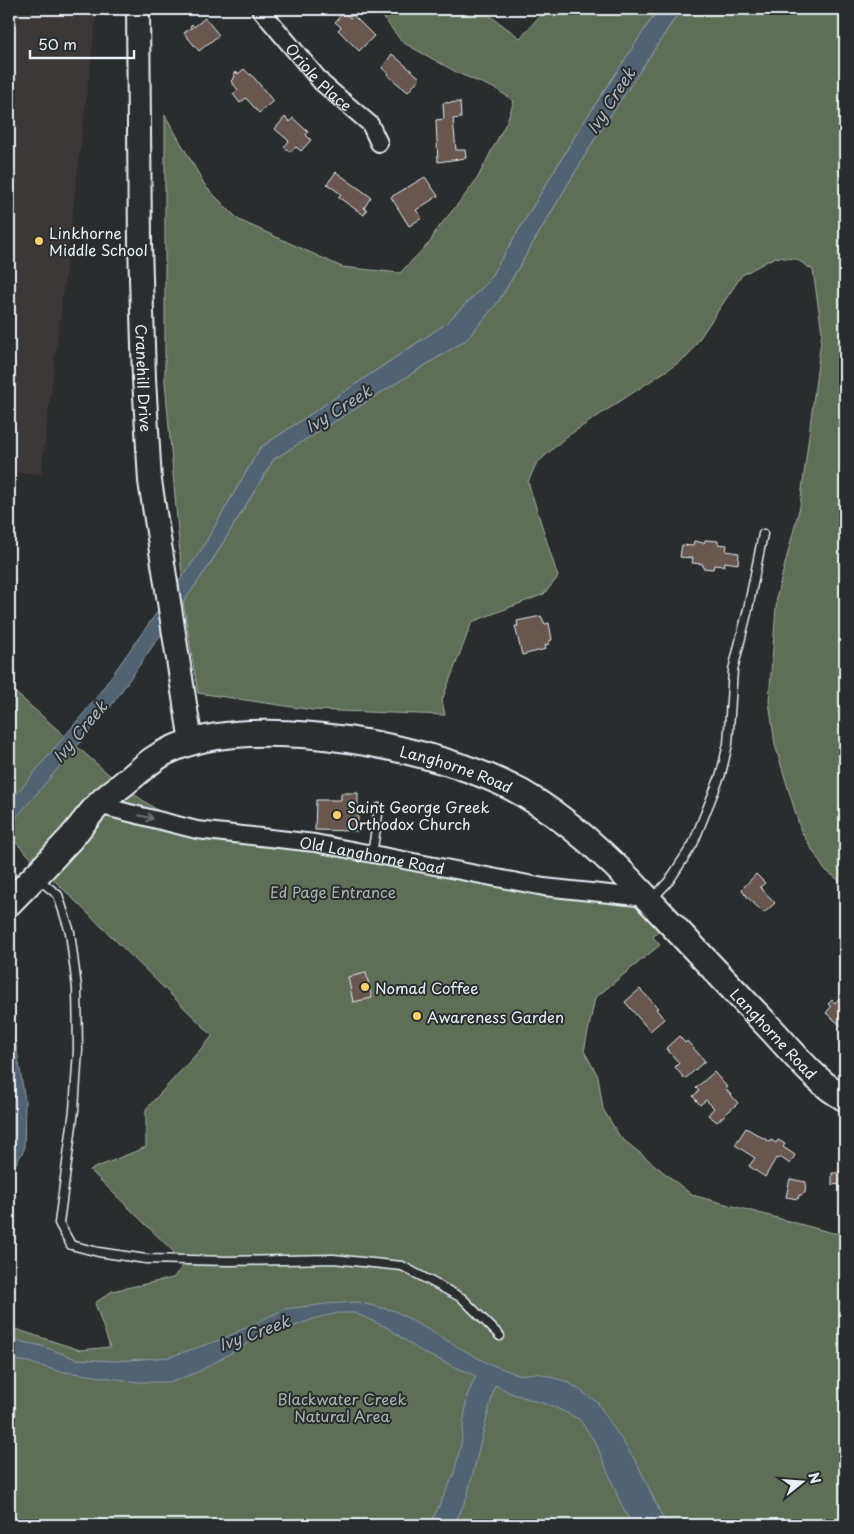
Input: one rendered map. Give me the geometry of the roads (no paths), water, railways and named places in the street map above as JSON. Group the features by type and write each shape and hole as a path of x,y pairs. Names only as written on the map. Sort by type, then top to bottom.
{"main road":[{"name":"Cranehill Drive","path":"138,9 140,244 144,389 150,480 191,742"},
{"name":"Langhorne Road","path":"9,903 36,877 98,804 152,760 170,750 191,742 210,737 266,732 356,741 410,752 480,774 520,792 556,814 595,847 648,899 799,1059 833,1092 845,1098"}],"street":[{"name":"Oriole Place","path":"260,9 322,83 370,124 379,143"},
{"name":"Old Langhorne Road","path":"98,804 196,830 316,843 544,887 648,899"}],"lane":[{"path":"648,899 669,881 693,844 721,774 728,744 733,670 748,609 763,534"},
{"path":"372,855 379,808"},
{"path":"36,877 58,895 70,932 77,988 78,1050 74,1110 59,1223 70,1245 98,1252 146,1259 229,1261 333,1259 402,1266 462,1298 500,1336"}],"water":[{"name":"Ivy Creek","path":"658,9 681,9 596,137 498,302 466,340 274,459 210,564 111,706 9,826 9,803 93,702 200,552 260,448 444,325 487,283 580,128"},
{"path":"9,1027 16,1044 25,1101 24,1150 9,1175"},
{"name":"Ivy Creek","path":"357,1302 395,1311 485,1362 519,1375 537,1373 568,1382 597,1402 638,1465 666,1525 632,1525 621,1504 596,1443 579,1419 552,1406 513,1394 495,1385 467,1497 454,1525 430,1525 454,1474 461,1444 467,1396 476,1376 422,1352 388,1328 355,1313 338,1313 316,1318 262,1335 200,1371 172,1382 139,1382 58,1371 28,1362 9,1359 9,1339 42,1346 76,1359 115,1361 169,1357 220,1340 285,1309"}],"place":[{"name":"Linkhorne Middle School","path":"39,241"},
{"name":"Saint George Greek Orthodox Church","path":"337,815"},
{"name":"Nomad Coffee","path":"365,987"},
{"name":"Awareness Garden","path":"417,1016"}],"park label":[{"name":"Ed Page Entrance","path":"333,891"},
{"name":"Blackwater Creek Natural Area","path":"342,1406"}]}
